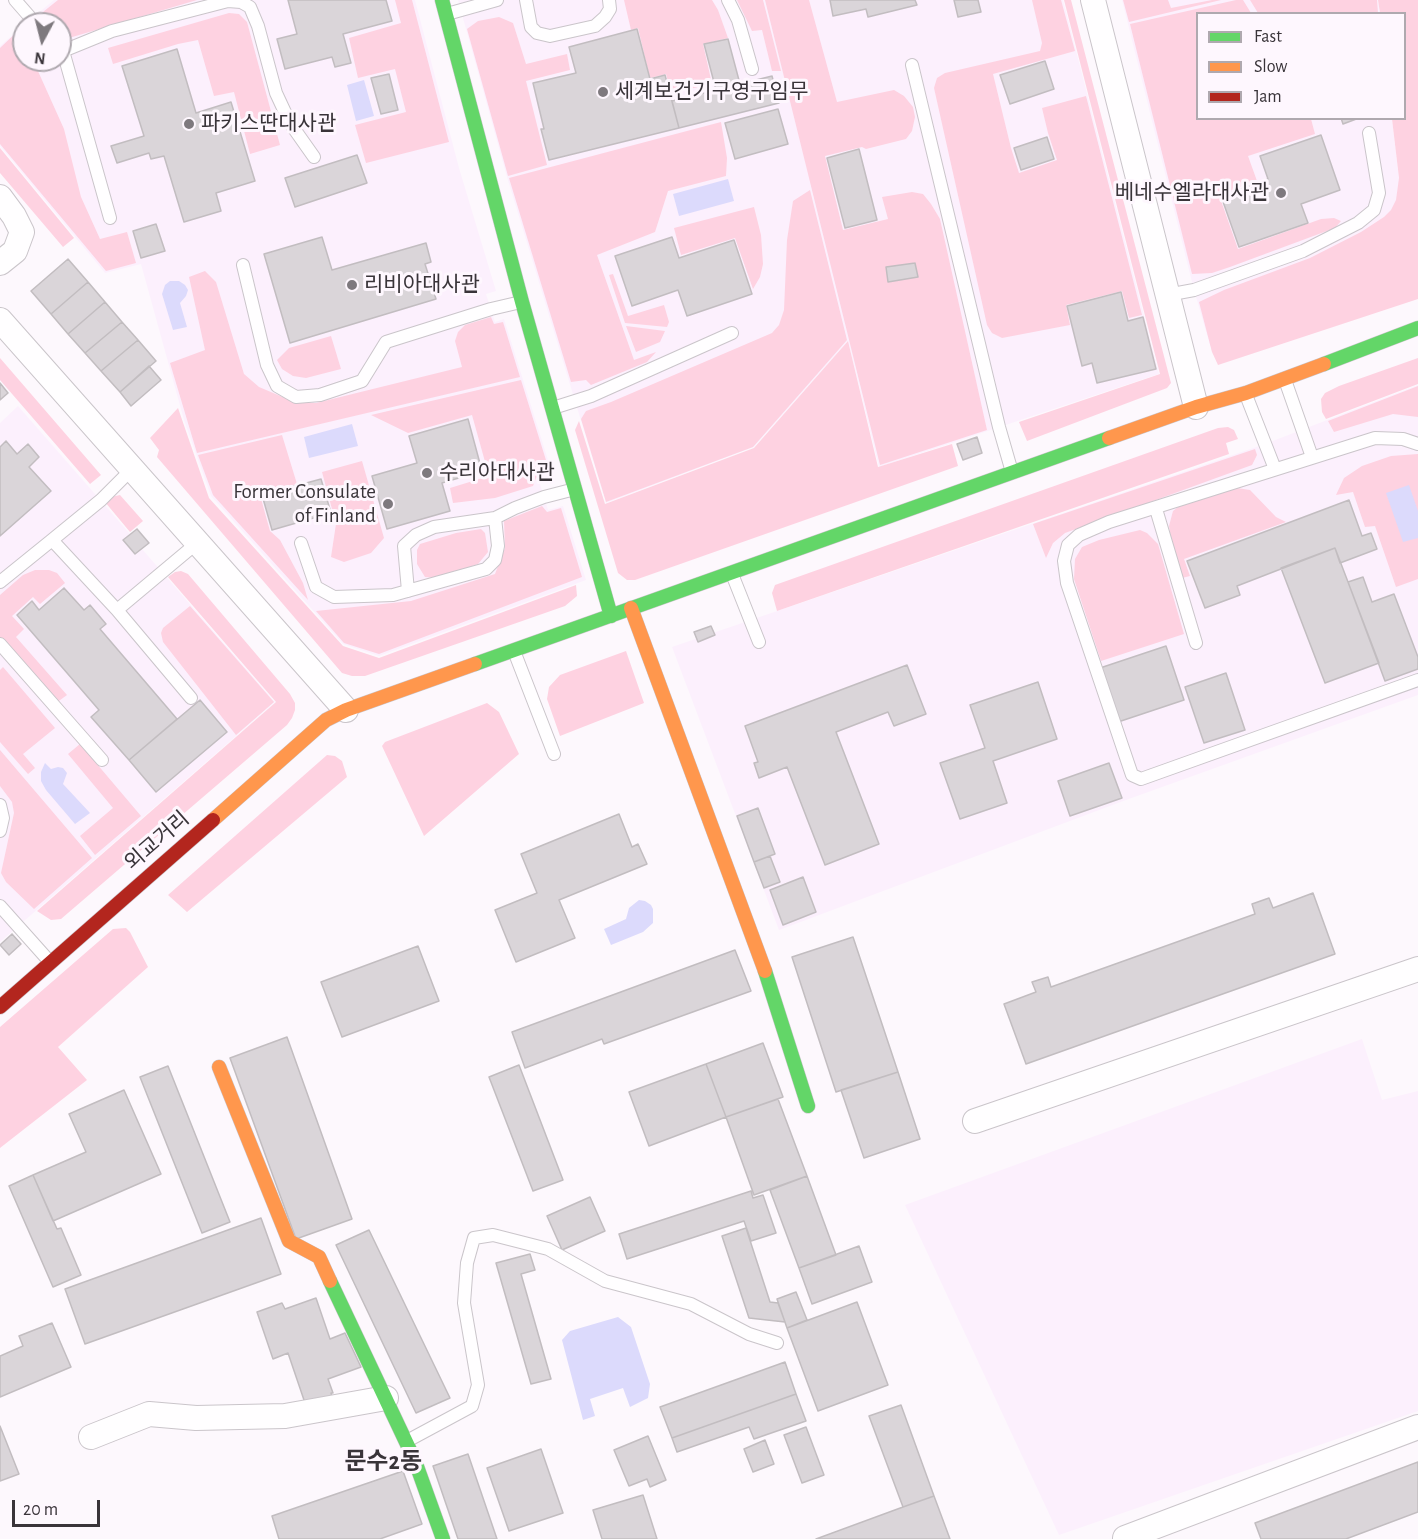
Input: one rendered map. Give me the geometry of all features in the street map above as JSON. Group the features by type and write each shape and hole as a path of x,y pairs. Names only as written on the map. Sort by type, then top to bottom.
{"street":[{"path":"442,0 522,302 611,616"},
{"path":"1093,0 1196,407"},
{"path":"0,197 22,232 15,251 0,263"},
{"path":"0,320 346,710"},
{"name":"외교거리","path":"0,1007 326,720 346,710 1196,407 1246,393 1418,328"},
{"path":"631,608 768,979 808,1106"},
{"path":"975,1120 1418,969"},
{"path":"219,1067 289,1241 319,1257 406,1442 443,1539"},
{"path":"91,1437 149,1414 196,1418 285,1416 386,1398"},
{"path":"1125,1538 1418,1427"}],"lane":[{"path":"15,0 26,12"},
{"path":"446,15 497,0"},
{"path":"526,0 531,27 537,33 549,36 595,26 610,9 609,0"},
{"path":"728,0 738,20 752,69"},
{"path":"72,45 112,31 228,1 241,2 250,8 254,17 276,93 290,123 314,157"},
{"path":"912,65 999,427 1012,472"},
{"path":"69,72 110,218"},
{"path":"1167,295 1194,290 1303,251 1358,223 1374,210 1378,193 1369,133"},
{"path":"243,265 267,365 277,386 296,397 320,395 362,381 386,342 491,309 522,302"},
{"path":"552,408 591,396 732,333"},
{"path":"1285,379 1312,457"},
{"path":"1246,393 1275,468"},
{"path":"1418,444 1403,439 1375,438 1275,468 1156,509 1108,522 1079,535 1068,545 1064,561 1067,583 1132,776 1141,779 1418,680"},
{"path":"0,582 101,500 131,470"},
{"path":"408,591 404,546 416,535 434,527 495,518 544,497 576,489"},
{"path":"1156,509 1196,643"},
{"path":"301,543 316,587 334,597 393,595 486,569 495,560 498,546 495,518"},
{"path":"52,540 117,610 191,698"},
{"path":"117,610 197,543"},
{"path":"731,573 759,642"},
{"path":"0,644 102,760"},
{"path":"514,650 554,754"},
{"path":"0,805 3,818 0,831"},
{"path":"0,906 51,963"},
{"path":"406,1442 472,1406 478,1385 464,1303 466,1263 474,1238 493,1235 548,1250 605,1281 692,1304 749,1334 777,1343"}],"shaded area":[{"path":"54,0 415,0 459,168 496,291 486,294 495,322 504,319 553,476 539,481 548,510 563,506 586,580 379,656 343,644 211,496 184,420 141,264 105,273 0,146 0,46 12,36 12,72 72,72 72,12 40,12"},
{"path":"58,0 197,0 72,37 72,12 43,12"},
{"path":"395,0 412,0 449,142 366,163 355,125 406,112 395,69 358,78 349,38 401,23"},
{"path":"458,0 1063,0 1159,374 879,467 848,341 754,447 606,503 507,177"},
{"path":"624,0 712,0 728,38 703,44 712,84 671,93 666,74 650,78 638,28 631,30"},
{"path":"737,0 763,0 781,71 772,71 762,30 752,31"},
{"path":"765,0 809,0 837,102 894,90 904,96 913,107 915,117 912,131 906,139 825,156 843,230 888,219 882,197 912,192 923,194 940,219 987,430 880,465"},
{"path":"1032,0 1061,0 1075,51 993,74 1019,173 1057,160 1042,108 1086,96 1142,315 1129,318 1122,291 1066,305 1070,325 1002,338 992,333 987,325 934,88 937,78 945,73 1040,51 1042,43"},
{"path":"1064,0 1071,0 1171,383 1167,388 1027,441 1019,422 1160,374"},
{"path":"1122,0 1378,0 1380,12 1196,12 1196,120 1392,120 1412,289 1212,352 1194,290"},
{"path":"1123,0 1168,0 1171,8 1221,0 1129,22"},
{"path":"1243,0 1250,12 1196,12 1196,120 1311,120 1315,134 1248,156 1257,181 1219,195 1238,249 1321,219 1334,218 1341,221 1335,228 1212,273 1192,274 1130,24"},
{"path":"1250,0 1377,0 1378,12 1257,12"},
{"path":"1378,0 1418,0 1418,299 1218,365 1212,352 1199,302 1224,290 1310,258 1361,232 1384,217 1396,200 1399,178 1392,120 1406,120 1406,12 1380,12"},
{"path":"229,13 239,14 247,22 280,145 250,154 234,92 214,96 198,40 113,64 108,48"},
{"path":"499,17 513,23 526,64 567,54 570,70 526,81 547,165 508,176 467,29 478,21"},
{"path":"12,37 12,72 38,72 64,129 81,197 100,239 127,232 136,263 106,271 0,144 0,48"},
{"path":"721,122 727,158 726,176 668,191 655,232 597,255 634,360 656,352 647,362 591,385 586,380 571,382 509,178"},
{"path":"0,148 74,238 63,247 0,173"},
{"path":"810,190 847,340 753,447 606,502 581,419 586,411 772,333 779,325 784,310 787,240 793,201"},
{"path":"754,207 761,235 763,264 760,277 753,289 735,238 681,255 674,228"},
{"path":"205,271 216,282 244,374 259,387 297,403 316,403 462,367 455,341 458,332 465,325 491,317 494,324 503,322 520,377 197,453 170,363 205,350 189,277"},
{"path":"613,274 628,316 664,305 669,322 667,327 625,323 609,275"},
{"path":"626,326 665,331 660,342 636,352"},
{"path":"331,336 341,369 306,378 293,376 282,369 277,360 289,348"},
{"path":"848,341 878,467 952,444 958,466 635,580 627,580 618,573 575,430 579,421 605,504 754,448"},
{"path":"0,358 101,475 90,484 0,380"},
{"path":"1418,358 1418,384 1326,419 1322,412 1321,399 1325,393"},
{"path":"521,380 550,473 536,478 533,486 495,498 453,503 450,488 489,476 472,415 408,433 371,415"},
{"path":"1418,385 1418,695 1126,800 779,930 672,647 1265,444"},
{"path":"1418,386 1418,417 1393,414 1334,432 1328,421"},
{"path":"18,406 130,534 137,529 149,543 142,549 275,702 0,942 0,423"},
{"path":"178,408 209,498 343,646 379,658 576,585 577,596 565,606 365,676 342,673 157,457 159,450 150,438"},
{"path":"1228,427 1234,430 1238,439 1226,443 1229,454 777,611 772,593 775,585 1218,428"},
{"path":"282,435 297,484 260,495 270,531 280,540 303,583 308,600 213,495 198,455"},
{"path":"1255,449 1257,455 1252,465 1065,533 1053,543 1046,558 1033,524"},
{"path":"1418,454 1418,579 1396,587 1375,526 1365,527 1353,492 1336,495 1344,478 1362,466 1391,456"},
{"path":"362,461 384,538 371,553 344,562 331,557 336,524 322,472"},
{"path":"1237,488 1250,490 1276,517 1286,522 1184,559 1190,576 1182,578 1169,526 1173,511 1182,504"},
{"path":"120,495 143,521 130,532 105,502 111,497"},
{"path":"542,506 547,512 561,508 582,577 379,654 344,643 316,611 411,601 495,574 505,548 504,521"},
{"path":"481,529 485,533 488,552 478,564 437,578 425,577 417,564 417,550 420,544 456,533"},
{"path":"1140,530 1147,533 1158,544 1184,634 1101,661 1074,579 1075,559 1082,547 1099,540"},
{"path":"35,570 49,570 57,573 65,583 40,604 33,597 12,616 24,629 16,637 67,695 56,703 0,638 0,595 23,575"},
{"path":"181,571 188,574 290,694 295,703 295,710 287,725 61,919 51,920 37,911 276,702 168,577"},
{"path":"190,606 274,702 236,735 163,642 161,633 163,628"},
{"path":"626,651 644,703 560,736 547,699 549,687 560,675"},
{"path":"3,667 55,728 23,754 35,768 28,774 0,742 0,670"},
{"path":"487,703 499,712 519,754 424,836 382,746 385,742"},
{"path":"80,744 141,816 95,855 80,836 113,808 68,754"},
{"path":"0,750 92,858 34,909 6,882 1,873 14,813 12,802 0,786"},
{"path":"327,755 335,756 342,761 347,777 187,912 168,895"},
{"path":"126,928 148,967 58,1047 87,1080 0,1148 0,1027 113,929"},
{"path":"1362,1039 1382,1100 1418,1091 1418,1411 1059,1535 905,1205"}],"water":[{"path":"364,80 374,116 356,121 347,85"},
{"path":"728,179 734,201 679,216 673,194"},
{"path":"170,281 179,281 188,290 180,303 187,327 173,330 162,294 165,285"},
{"path":"352,424 358,446 309,458 304,437"},
{"path":"1409,485 1418,511 1418,538 1403,542 1386,493"},
{"path":"45,763 51,769 63,768 67,773 63,784 90,813 75,824 41,781 41,772"},
{"path":"639,900 651,905 653,923 643,932 611,945 604,929 626,919 629,908"},
{"path":"618,1317 631,1327 650,1384 648,1398 630,1407 623,1388 590,1399 595,1416 583,1420 562,1340 570,1331"}],"building":[{"path":"288,0 386,0 392,21 343,34 351,63 335,67 332,57 285,69 277,39 297,34"},
{"path":"830,0 915,0 917,5 868,17 866,9 833,16"},
{"path":"954,0 978,0 981,12 958,17"},
{"name":"세계보건기구영구임무","path":"637,29 650,79 665,75 679,128 549,160 533,83 576,73 569,47"},
{"path":"728,39 740,84 716,90 704,44"},
{"name":"파키스딴대사관","path":"177,49 196,113 231,102 255,181 216,193 221,211 184,222 164,156 151,159 149,153 117,163 111,146 144,136 122,66"},
{"path":"1045,61 1054,89 1010,104 1000,75"},
{"path":"389,74 398,110 381,114 371,78"},
{"path":"772,76 779,103 679,128 672,101"},
{"path":"778,109 788,144 735,159 725,123"},
{"path":"1342,120 1354,120 1343,124"},
{"name":"베네수엘라대사관","path":"1321,135 1340,190 1301,204 1308,223 1239,247 1221,196 1268,179 1260,156"},
{"path":"1047,137 1054,159 1021,170 1014,148"},
{"path":"859,149 877,220 845,228 827,158"},
{"path":"357,155 367,183 295,207 285,178"},
{"path":"156,224 165,251 141,258 133,231"},
{"name":"리비아대사관","path":"322,237 332,270 426,243 431,262 425,264 436,299 290,343 264,254"},
{"path":"672,237 679,258 734,240 752,294 687,316 678,290 632,306 615,256"},
{"path":"68,259 88,282 51,314 31,291"},
{"path":"915,263 918,277 888,282 886,267"},
{"path":"88,282 105,302 68,334 51,314"},
{"path":"1121,292 1128,321 1143,317 1156,369 1097,383 1092,363 1082,366 1067,306"},
{"path":"105,302 122,322 85,353 68,334"},
{"path":"122,322 138,340 101,371 85,353"},
{"path":"138,340 156,361 120,392 101,371"},
{"path":"149,366 161,380 131,406 120,392"},
{"path":"0,383 8,393 0,400"},
{"name":"수리아대사관","path":"468,419 482,471 442,483 450,511 387,529 372,476 417,463 409,436"},
{"path":"977,437 982,453 963,460 957,444"},
{"path":"6,441 17,454 28,444 39,457 29,467 51,491 0,536 0,447"},
{"path":"321,479 331,513 272,530 262,495"},
{"path":"1349,500 1362,536 1371,533 1377,549 1340,563 1335,548 1237,586 1240,595 1205,608 1187,561"},
{"path":"137,529 149,543 135,554 123,540"},
{"path":"1335,548 1379,663 1325,683 1281,568"},
{"path":"1363,577 1372,602 1394,594 1418,657 1418,669 1385,681 1348,582"},
{"path":"64,588 84,610 90,605 106,624 100,629 177,719 129,760 91,717 99,710 17,615 32,601 39,610"},
{"path":"711,626 715,635 698,642 694,632"},
{"path":"1166,646 1184,700 1118,722 1100,668"},
{"path":"907,665 926,714 894,726 888,712 836,732 879,844 825,865 787,767 759,778 754,763 758,762 745,726"},
{"path":"1226,673 1245,730 1204,743 1185,687"},
{"path":"1038,682 1057,739 993,761 1007,803 960,819 940,763 985,748 970,705"},
{"path":"200,700 227,732 156,792 129,760"},
{"path":"1109,763 1122,798 1070,816 1058,781"},
{"path":"758,808 775,854 754,862 737,816"},
{"path":"619,814 632,847 638,844 647,864 559,900 575,938 516,962 495,910 537,893 521,854"},
{"path":"770,856 780,882 764,888 754,862"},
{"path":"803,877 816,912 783,925 770,890"},
{"path":"1313,893 1335,954 1026,1064 1004,1004 1036,992 1032,982 1048,977 1051,987 1255,914 1252,904 1269,898 1273,908"},
{"path":"12,934 21,944 9,955 0,945"},
{"path":"853,937 898,1072 836,1092 792,957"},
{"path":"418,946 439,1001 342,1037 321,982"},
{"path":"735,950 751,991 604,1044 602,1039 525,1068 512,1032"},
{"path":"287,1037 352,1219 296,1239 230,1058"},
{"path":"763,1043 783,1097 726,1117 706,1064"},
{"path":"706,1064 726,1117 649,1146 629,1092"},
{"path":"519,1065 563,1180 533,1191 489,1077"},
{"path":"168,1066 230,1222 202,1233 140,1077"},
{"path":"898,1072 920,1139 864,1158 841,1090"},
{"path":"124,1090 161,1174 53,1221 33,1175 86,1152 69,1114"},
{"path":"778,1099 807,1176 754,1195 726,1117"},
{"path":"33,1175 57,1229 61,1228 81,1275 53,1287 9,1186"},
{"path":"807,1176 836,1255 799,1268 770,1190"},
{"path":"751,1191 753,1198 763,1195 776,1233 751,1241 744,1221 627,1259 619,1234"},
{"path":"590,1197 605,1231 562,1250 547,1216"},
{"path":"261,1218 281,1274 85,1344 65,1289"},
{"path":"746,1228 770,1302 778,1303 785,1322 749,1318 722,1236"},
{"path":"369,1230 450,1398 416,1413 336,1245"},
{"path":"859,1246 872,1282 812,1304 799,1268"},
{"path":"530,1254 535,1270 521,1274 551,1379 531,1384 496,1263"},
{"path":"796,1292 807,1320 787,1328 777,1299"},
{"path":"316,1298 330,1339 345,1333 361,1367 328,1379 333,1393 331,1393 332,1397 305,1403 288,1353 273,1359 257,1312 282,1303 285,1309"},
{"path":"857,1302 888,1385 818,1411 787,1328"},
{"path":"52,1323 71,1367 0,1397 0,1356 23,1346 19,1336"},
{"path":"785,1362 796,1394 672,1438 660,1407"},
{"path":"796,1394 806,1421 754,1439 749,1427 677,1452 672,1438"},
{"path":"901,1405 934,1496 903,1507 869,1416"},
{"path":"0,1426 19,1474 0,1481"},
{"path":"806,1427 824,1475 802,1483 784,1435"},
{"path":"648,1436 666,1480 650,1487 647,1479 629,1486 614,1450"},
{"path":"765,1440 774,1464 753,1472 744,1449"},
{"path":"541,1449 563,1513 509,1531 487,1468"},
{"path":"468,1454 497,1539 458,1539 433,1466"},
{"path":"1418,1462 1418,1512 1346,1539 1261,1539 1255,1523"},
{"path":"403,1471 422,1524 380,1539 279,1539 272,1516"},
{"path":"643,1495 657,1539 602,1539 593,1510"},
{"path":"934,1496 950,1539 816,1539 903,1507"}],"traffic: fast":[{"path":"442,0 522,302 611,616"},
{"path":"1324,364 1418,328"},
{"path":"475,664 1109,438"},
{"path":"765,971 808,1106"},
{"path":"330,1281 415,1461 443,1539"}],"traffic: slow":[{"path":"1109,438 1196,407 1246,393 1324,364"},
{"path":"631,608 765,971"},
{"path":"213,820 326,720 346,710 475,664"},
{"path":"219,1067 289,1241 319,1257 330,1281"}],"traffic: jam":[{"path":"0,1007 213,820"}],"place":[{"name":"세계보건기구영구임무","path":"603,92"},
{"name":"파키스딴대사관","path":"189,124"},
{"name":"베네수엘라대사관","path":"1281,193"},
{"name":"리비아대사관","path":"352,285"},
{"name":"수리아대사관","path":"427,473"},
{"name":"Former Consulate of Finland","path":"388,504"}],"district":[{"name":"문수2동","path":"383,1462"}]}
